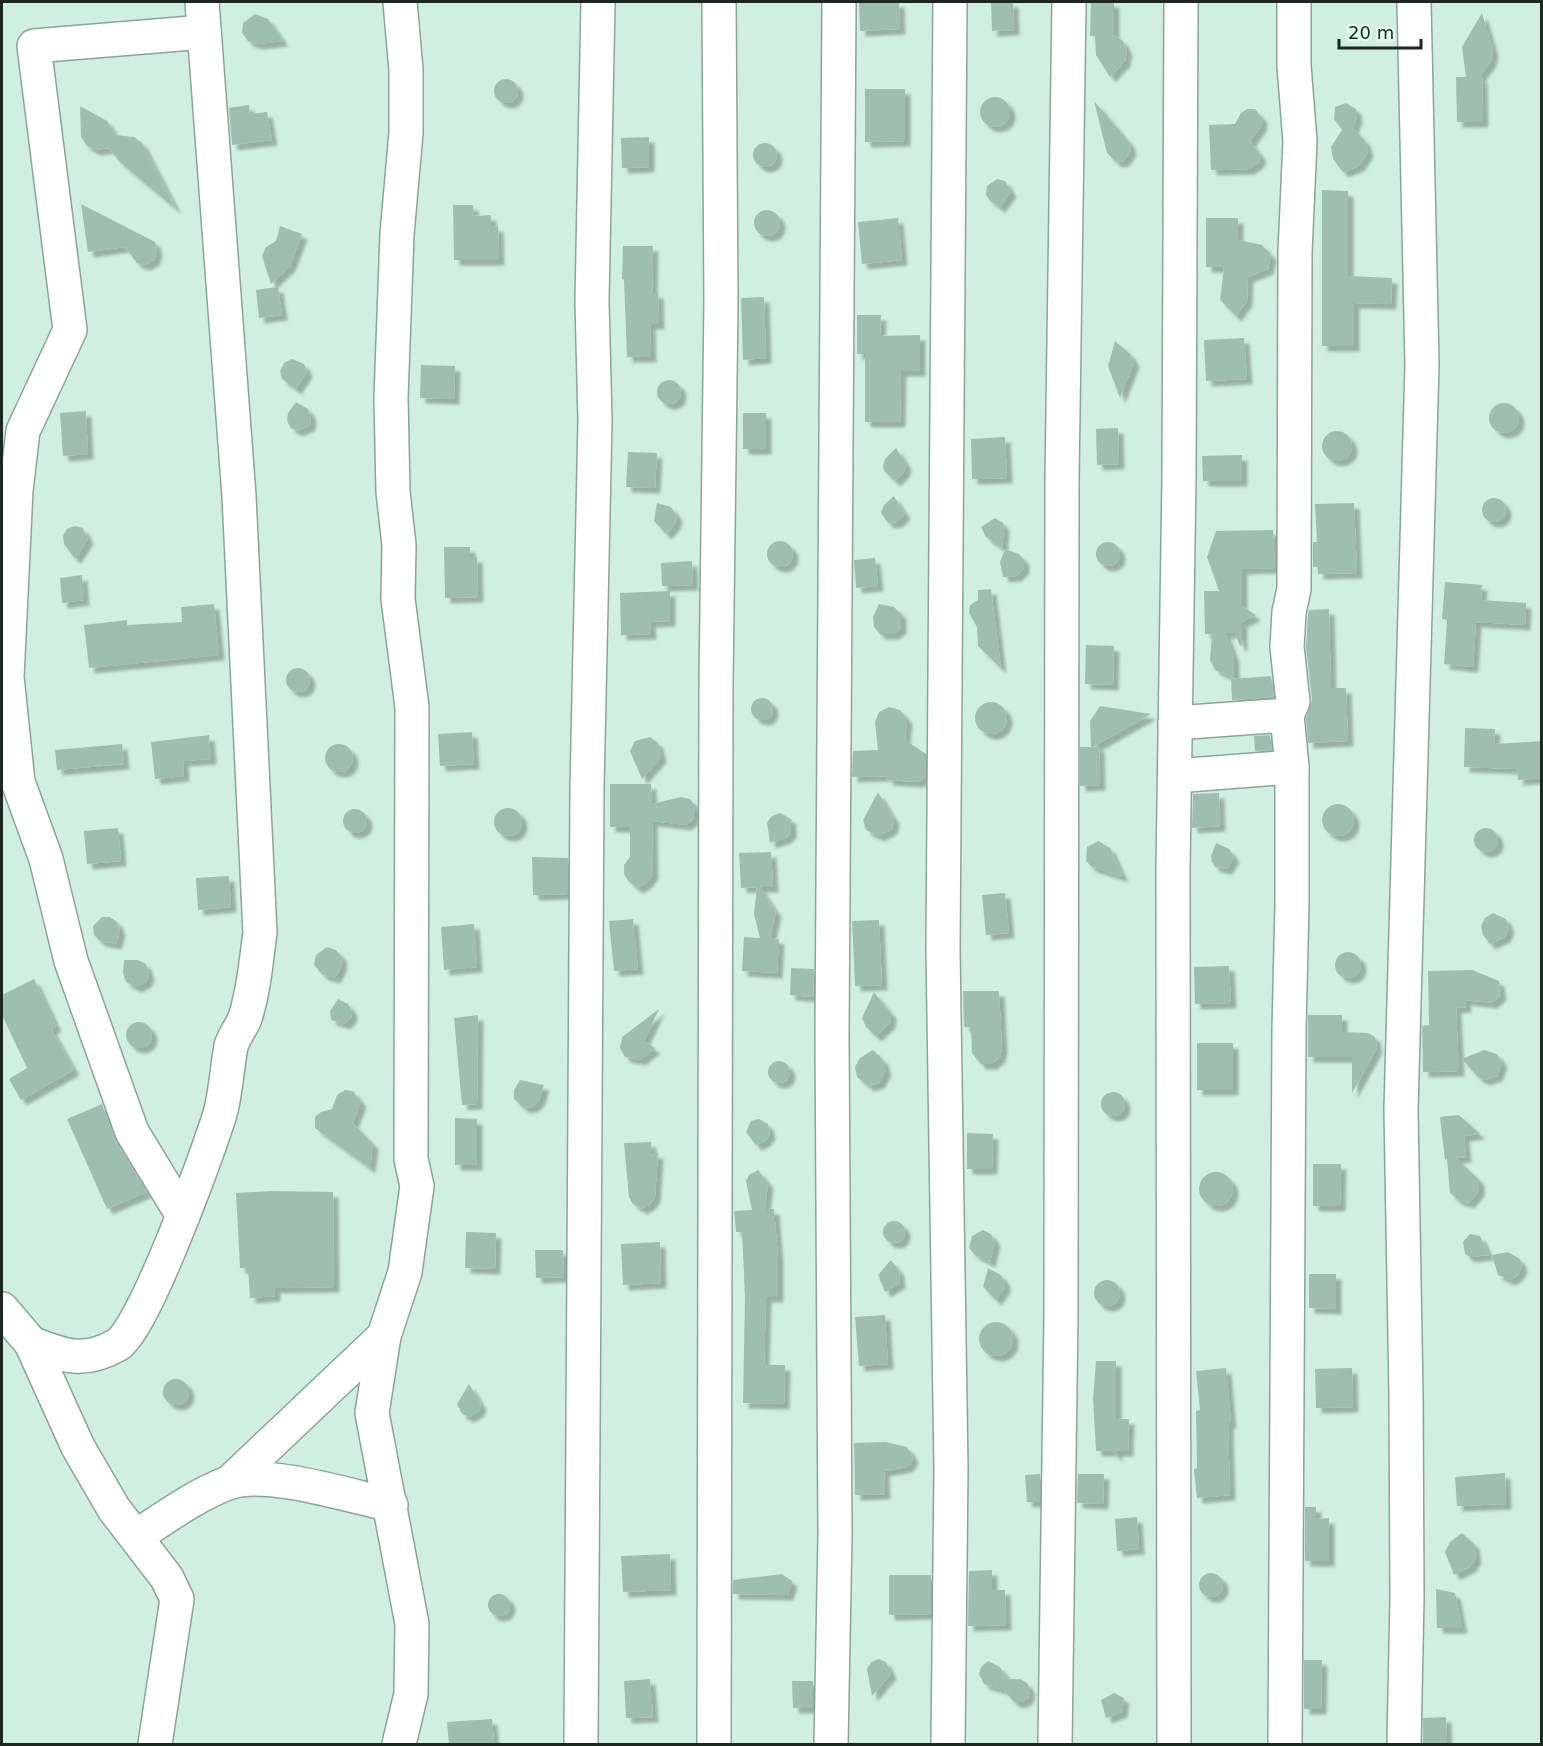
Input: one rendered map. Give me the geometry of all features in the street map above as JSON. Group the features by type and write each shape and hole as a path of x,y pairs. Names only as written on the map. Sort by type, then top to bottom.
{"street":[{"path":"399,1744 411,1694 412,1624 372,1413 384,1336 405,1272 417,1186 411,1159 412,707 398,599 399,545 393,492 391,398 397,234 406,133 406,70 400,2"},
{"path":"581,1744 587,799 595,421 592,301 598,2"},
{"path":"714,1744 716,683 721,302 719,2"},
{"path":"831,1744 835,1534 832,1034 839,2"},
{"path":"948,1744 951,1469 943,949 950,2"},
{"path":"1055,1744 1061,1293 1062,479 1069,2"},
{"path":"1174,1744 1175,723 1181,2"},
{"path":"1285,1744 1292,767 1287,715 1293,702 1287,646 1288,612 1294,589 1295,252 1300,141 1294,66 1294,2"},
{"path":"1404,1744 1406,1395 1401,1109 1422,364 1414,2"},
{"path":"31,1343 64,1357 89,1356 119,1345 141,1313 183,1216 220,1111 232,1044 244,1019 250,996 260,933 239,496 203,17 34,46 70,330 23,431 16,490 7,677 18,782 46,859 71,961 132,1132 183,1216"},
{"path":"1175,723 1287,715"},
{"path":"1175,776 1292,767"},
{"path":"2,1309 31,1343 78,1447 114,1509 167,1578 177,1599 155,1744"},
{"path":"137,1536 183,1506 230,1482 384,1336"},
{"path":"230,1482 271,1479 390,1505"}],"building":[{"path":"859,2 899,2 900,29 860,31"},
{"path":"991,2 1013,2 1014,30 992,31"},
{"path":"1091,2 1114,2 1114,35 1123,41 1127,51 1125,61 1110,77 1096,55 1095,36 1090,36"},
{"path":"1482,13 1493,51 1491,61 1479,77 1482,77 1483,122 1457,122 1456,77 1466,77 1462,47"},
{"path":"255,14 268,19 283,41 257,44 248,41 242,33 243,23"},
{"path":"506,79 514,83 518,91 514,99 506,103 498,99 494,91 498,83"},
{"path":"865,89 905,89 905,141 865,142"},
{"path":"995,97 1005,102 1010,112 1005,122 995,127 985,122 980,112 985,102"},
{"path":"1094,101 1129,142 1131,150 1124,161 1116,162 1107,153"},
{"path":"1346,103 1356,109 1357,117 1353,128 1365,141 1368,152 1359,166 1343,172 1333,159 1331,147 1342,130 1334,119 1335,107"},
{"path":"249,105 250,114 267,112 272,140 232,145 229,108"},
{"path":"80,106 107,121 115,135 134,137 142,143 176,209 120,162 109,148 96,150 87,146 81,137"},
{"path":"1247,109 1255,109 1262,118 1261,126 1250,141 1261,156 1258,163 1249,169 1211,170 1209,125 1235,124 1241,113"},
{"path":"649,137 649,167 622,168 621,138"},
{"path":"760,143 770,143 777,150 777,160 770,167 760,167 753,160 753,150"},
{"path":"997,179 1005,181 1011,192 1000,207 990,201 986,195 987,186"},
{"path":"1322,190 1348,191 1348,276 1392,278 1391,304 1354,303 1354,346 1322,346"},
{"path":"81,204 155,242 157,251 154,260 146,265 137,263 125,247 88,252"},
{"path":"453,205 473,205 474,216 491,215 491,227 498,226 499,260 454,260"},
{"path":"767,210 776,214 780,223 776,232 767,236 758,232 754,223 758,214"},
{"path":"898,218 902,260 862,264 858,222"},
{"path":"1206,218 1238,218 1238,240 1262,245 1271,255 1268,269 1248,277 1247,301 1236,316 1220,300 1224,267 1206,267"},
{"path":"280,226 302,234 290,266 271,284 262,256 266,247 276,241"},
{"path":"623,246 653,246 652,293 658,293 659,324 650,324 651,357 627,357 624,280 622,279"},
{"path":"278,287 282,315 259,318 256,290"},
{"path":"764,297 766,358 743,360 741,298"},
{"path":"857,315 881,315 880,336 920,335 920,371 901,371 900,422 865,422 865,354 857,354"},
{"path":"1244,338 1247,379 1206,381 1204,340"},
{"path":"1115,341 1130,354 1134,362 1120,398 1108,366"},
{"path":"292,359 304,364 307,372 296,389 282,379 280,371 284,363"},
{"path":"421,365 455,366 454,399 420,398"},
{"path":"669,380 678,383 681,392 678,401 669,404 660,401 657,392 660,383"},
{"path":"296,402 308,409 311,416 310,425 298,431 291,428 287,421 288,413"},
{"path":"1504,403 1515,407 1519,418 1515,429 1504,433 1493,429 1489,418 1493,407"},
{"path":"86,411 88,454 63,456 60,413"},
{"path":"743,413 766,413 766,449 743,449"},
{"path":"1118,428 1119,464 1097,465 1096,429"},
{"path":"1337,431 1348,435 1352,446 1348,457 1337,461 1326,457 1322,446 1326,435"},
{"path":"1005,437 1007,478 972,479 971,439"},
{"path":"896,448 906,464 904,472 895,481 884,471 883,466 885,459"},
{"path":"628,452 657,453 655,488 626,487"},
{"path":"1242,455 1242,481 1203,481 1202,456"},
{"path":"894,496 905,514 897,522 888,523 881,513 884,505"},
{"path":"1494,498 1499,499 1505,505 1505,515 1499,521 1494,522 1489,521 1483,515 1482,510 1483,505 1489,499"},
{"path":"657,503 671,507 677,516 675,524 666,534 654,521"},
{"path":"1354,503 1357,573 1318,574 1318,567 1313,567 1313,542 1317,542 1315,504"},
{"path":"995,518 1003,523 1002,548 986,537 981,527"},
{"path":"75,526 83,528 88,539 75,559 64,544 63,536 67,529"},
{"path":"1273,530 1275,568 1242,569 1242,606 1256,615 1242,622 1242,645 1240,646 1235,633 1225,633 1234,657 1234,678 1215,670 1210,660 1212,634 1205,634 1204,591 1219,591 1207,557 1216,531"},
{"path":"780,541 790,544 793,554 790,564 780,567 770,564 767,554 770,544"},
{"path":"1108,542 1116,546 1120,554 1116,562 1108,566 1100,562 1096,554 1100,546"},
{"path":"444,547 470,547 470,557 477,557 478,597 445,598"},
{"path":"1005,549 1019,554 1024,560 1024,568 1016,576 1003,577 1000,562"},
{"path":"875,558 878,586 856,588 854,560"},
{"path":"692,561 693,585 662,586 661,563"},
{"path":"82,575 84,600 62,603 60,578"},
{"path":"1445,582 1482,585 1481,600 1526,603 1525,625 1476,622 1473,667 1444,664 1447,620 1442,619"},
{"path":"991,589 1001,668 978,646 977,627 969,613 970,605 978,600 978,590"},
{"path":"670,591 670,621 650,622 651,634 621,635 620,593"},
{"path":"214,604 219,655 89,668 84,625 127,620 127,625 182,622 181,607"},
{"path":"879,604 894,607 901,614 901,628 894,634 880,634 874,627 873,617"},
{"path":"1329,609 1331,688 1346,688 1348,741 1308,743 1306,718 1312,700 1306,647 1308,615 1309,610"},
{"path":"1086,645 1114,646 1113,685 1085,684"},
{"path":"298,668 303,669 309,675 309,685 303,691 298,692 293,691 287,685 286,680 287,675 293,669"},
{"path":"1271,676 1274,697 1232,700 1231,679"},
{"path":"758,698 766,698 773,705 773,713 766,720 758,720 751,713 751,705"},
{"path":"991,702 1002,707 1007,718 1002,729 991,734 980,729 975,718 980,707"},
{"path":"1100,706 1151,714 1093,747 1099,746 1100,785 1080,786 1080,747 1091,747 1090,721"},
{"path":"889,707 900,710 907,719 905,740 926,754 926,776 918,782 886,780 889,776 852,777 853,751 878,750 875,722 879,712"},
{"path":"1465,728 1495,729 1494,744 1542,741 1542,778 1518,780 1517,769 1464,767"},
{"path":"472,732 474,764 440,766 438,734"},
{"path":"209,735 211,759 183,761 184,776 155,779 151,742"},
{"path":"1270,735 1272,750 1255,751 1254,736"},
{"path":"650,737 658,743 661,757 642,779 630,751 635,741"},
{"path":"122,744 124,764 57,770 55,750"},
{"path":"339,744 349,748 353,758 349,768 339,772 329,768 325,758 329,748"},
{"path":"610,784 651,784 652,804 681,797 690,799 695,806 693,819 686,825 652,821 653,874 638,888 629,882 624,874 624,865 630,857 630,827 610,827"},
{"path":"878,792 894,819 892,829 879,836 866,830 863,820"},
{"path":"1219,793 1220,826 1192,828 1193,794"},
{"path":"1338,804 1349,809 1354,820 1349,831 1338,836 1327,831 1322,820 1327,809"},
{"path":"508,808 518,812 522,822 518,832 508,836 498,832 494,822 498,812"},
{"path":"350,809 360,809 367,816 367,826 360,833 350,833 343,826 343,816"},
{"path":"780,813 791,819 791,832 786,838 770,843 767,822 772,816"},
{"path":"118,828 121,861 87,864 84,831"},
{"path":"1486,828 1495,831 1498,840 1495,849 1486,852 1477,849 1474,840 1477,831"},
{"path":"1098,841 1110,848 1123,877 1092,867 1086,861 1087,847"},
{"path":"1216,843 1229,849 1234,857 1227,869 1215,867 1212,862 1211,856"},
{"path":"771,852 773,887 760,887 776,912 770,938 779,939 777,973 742,971 744,937 760,938 754,914 757,887 741,888 739,853"},
{"path":"532,857 568,858 568,894 533,895"},
{"path":"229,876 231,907 198,910 196,878"},
{"path":"1005,893 1009,933 986,935 982,895"},
{"path":"1493,913 1506,919 1509,928 1505,937 1490,944 1483,935 1481,926 1485,918"},
{"path":"102,917 110,917 117,922 120,931 116,944 100,941 94,935 93,926"},
{"path":"633,919 638,969 614,971 609,921"},
{"path":"879,920 882,985 855,986 852,921"},
{"path":"474,924 477,967 444,970 441,927"},
{"path":"327,947 336,950 342,957 341,967 335,978 323,975 314,965 316,955"},
{"path":"1348,952 1357,956 1361,965 1357,974 1348,978 1339,974 1335,965 1339,956"},
{"path":"124,960 138,960 146,964 149,975 146,982 136,987 126,982 123,973"},
{"path":"1229,966 1231,1003 1195,1004 1194,967"},
{"path":"791,968 814,969 813,997 790,995"},
{"path":"1472,970 1499,981 1501,995 1492,1003 1465,1000 1466,1007 1456,1008 1459,1071 1423,1072 1422,1026 1429,1025 1428,971"},
{"path":"34,979 56,1026 51,1029 74,1070 21,1100 9,1079 27,1068 2,1015 2,995"},
{"path":"963,991 999,991 1002,1048 1000,1057 992,1064 981,1064 972,1053 971,1027 964,1027"},
{"path":"874,992 891,1014 890,1023 876,1036 866,1027 862,1018"},
{"path":"338,999 348,1004 352,1011 351,1018 345,1024 331,1020 330,1011"},
{"path":"659,1009 644,1041 655,1048 640,1060 625,1057 620,1048 622,1037"},
{"path":"478,1015 477,1104 462,1105 454,1018"},
{"path":"1308,1015 1342,1015 1342,1032 1368,1033 1375,1037 1377,1048 1352,1093 1352,1057 1308,1057"},
{"path":"139,1022 148,1026 152,1035 148,1044 139,1048 130,1044 126,1035 130,1026"},
{"path":"1197,1043 1233,1043 1233,1090 1197,1090"},
{"path":"873,1050 883,1060 886,1070 879,1083 869,1086 857,1077 855,1067 860,1058"},
{"path":"1484,1050 1497,1054 1502,1062 1497,1076 1485,1080 1478,1077 1462,1059"},
{"path":"779,1061 787,1064 790,1072 787,1080 779,1083 771,1080 768,1072 771,1064"},
{"path":"520,1080 544,1085 539,1101 532,1107 524,1108 514,1099 514,1090"},
{"path":"345,1090 353,1091 361,1102 353,1123 373,1144 370,1168 315,1128 315,1117 321,1112 332,1109 337,1095"},
{"path":"1108,1092 1118,1092 1125,1099 1125,1109 1118,1116 1108,1116 1101,1109 1101,1099"},
{"path":"102,1104 116,1142 147,1192 107,1209 67,1119"},
{"path":"1459,1115 1480,1134 1464,1136 1466,1157 1456,1158 1479,1180 1479,1191 1469,1203 1458,1200 1450,1193 1440,1117"},
{"path":"455,1118 477,1119 477,1165 455,1165"},
{"path":"759,1119 768,1124 770,1134 765,1141 756,1145 746,1132 751,1121"},
{"path":"967,1133 993,1134 992,1169 967,1169"},
{"path":"651,1142 651,1153 658,1153 655,1197 642,1209 633,1204 629,1197 624,1143"},
{"path":"1313,1164 1341,1164 1340,1206 1313,1206"},
{"path":"758,1170 768,1183 765,1209 774,1209 778,1258 778,1297 766,1297 764,1365 785,1365 784,1404 743,1403 745,1297 742,1232 736,1232 734,1211 752,1210 746,1181 749,1175"},
{"path":"1216,1172 1228,1177 1233,1189 1228,1201 1216,1206 1204,1201 1199,1189 1204,1177"},
{"path":"333,1192 334,1287 275,1288 275,1296 250,1298 248,1268 240,1268 236,1193"},
{"path":"894,1221 902,1224 905,1232 902,1240 894,1243 886,1240 883,1232 886,1224"},
{"path":"983,1230 991,1234 995,1242 990,1262 975,1255 969,1248 972,1236"},
{"path":"466,1232 496,1233 495,1269 465,1268"},
{"path":"1470,1234 1480,1236 1489,1255 1470,1257 1465,1254 1463,1242"},
{"path":"660,1242 661,1283 623,1285 621,1244"},
{"path":"535,1250 563,1250 564,1277 536,1278"},
{"path":"1508,1252 1520,1259 1522,1267 1518,1275 1510,1280 1498,1275 1492,1255"},
{"path":"891,1260 899,1271 900,1283 885,1292 878,1275"},
{"path":"988,1268 1001,1275 1005,1282 1005,1287 996,1300 983,1287"},
{"path":"1309,1274 1336,1274 1336,1309 1309,1308"},
{"path":"1107,1280 1116,1284 1120,1293 1116,1302 1107,1306 1098,1302 1094,1293 1098,1284"},
{"path":"885,1315 888,1364 859,1366 855,1317"},
{"path":"996,1322 1008,1327 1013,1339 1008,1351 996,1356 984,1351 979,1339 984,1327"},
{"path":"1096,1361 1116,1361 1116,1419 1129,1419 1128,1451 1117,1451 1117,1456 1112,1451 1096,1451 1093,1399"},
{"path":"1226,1368 1231,1423 1228,1423 1230,1495 1197,1498 1194,1469 1197,1468 1196,1411 1200,1410 1196,1371"},
{"path":"1352,1368 1353,1407 1316,1408 1315,1369"},
{"path":"176,1379 185,1383 189,1392 185,1401 176,1405 167,1401 163,1392 167,1383"},
{"path":"469,1384 481,1404 479,1411 469,1417 462,1414 457,1404"},
{"path":"886,1442 907,1447 913,1457 911,1462 907,1467 884,1471 885,1494 855,1495 854,1443"},
{"path":"1505,1473 1506,1504 1457,1506 1455,1477"},
{"path":"1040,1474 1040,1502 1027,1502 1025,1475"},
{"path":"1078,1474 1104,1474 1103,1504 1077,1503"},
{"path":"1305,1507 1316,1507 1316,1519 1329,1518 1329,1561 1305,1561"},
{"path":"1137,1517 1139,1549 1117,1551 1115,1519"},
{"path":"1462,1533 1474,1544 1476,1558 1470,1567 1454,1575 1445,1552 1450,1542"},
{"path":"670,1554 671,1590 623,1592 621,1556"},
{"path":"992,1570 992,1590 1005,1590 1006,1625 968,1626 969,1571"},
{"path":"1211,1573 1216,1574 1222,1580 1222,1590 1216,1596 1211,1597 1206,1596 1200,1590 1199,1585 1200,1580 1206,1574"},
{"path":"782,1574 792,1581 788,1595 733,1594 733,1580"},
{"path":"889,1575 931,1575 931,1614 889,1615"},
{"path":"1436,1589 1455,1593 1462,1628 1437,1628"},
{"path":"499,1594 507,1597 510,1605 507,1613 499,1616 491,1613 488,1605 491,1597"},
{"path":"879,1659 886,1662 891,1674 872,1696 867,1669 871,1662"},
{"path":"1304,1660 1322,1660 1321,1709 1304,1709"},
{"path":"988,1661 1000,1667 1007,1679 1020,1679 1027,1683 1030,1690 1028,1698 1022,1702 1014,1702 1004,1690 984,1684 979,1674 981,1667"},
{"path":"650,1679 653,1717 626,1718 624,1681"},
{"path":"792,1681 813,1681 813,1708 793,1708"},
{"path":"1114,1693 1124,1698 1122,1712 1106,1718 1101,1700"},
{"path":"1446,1717 1447,1744 1423,1744 1423,1718"},
{"path":"492,1719 494,1744 449,1744 447,1722"}]}
